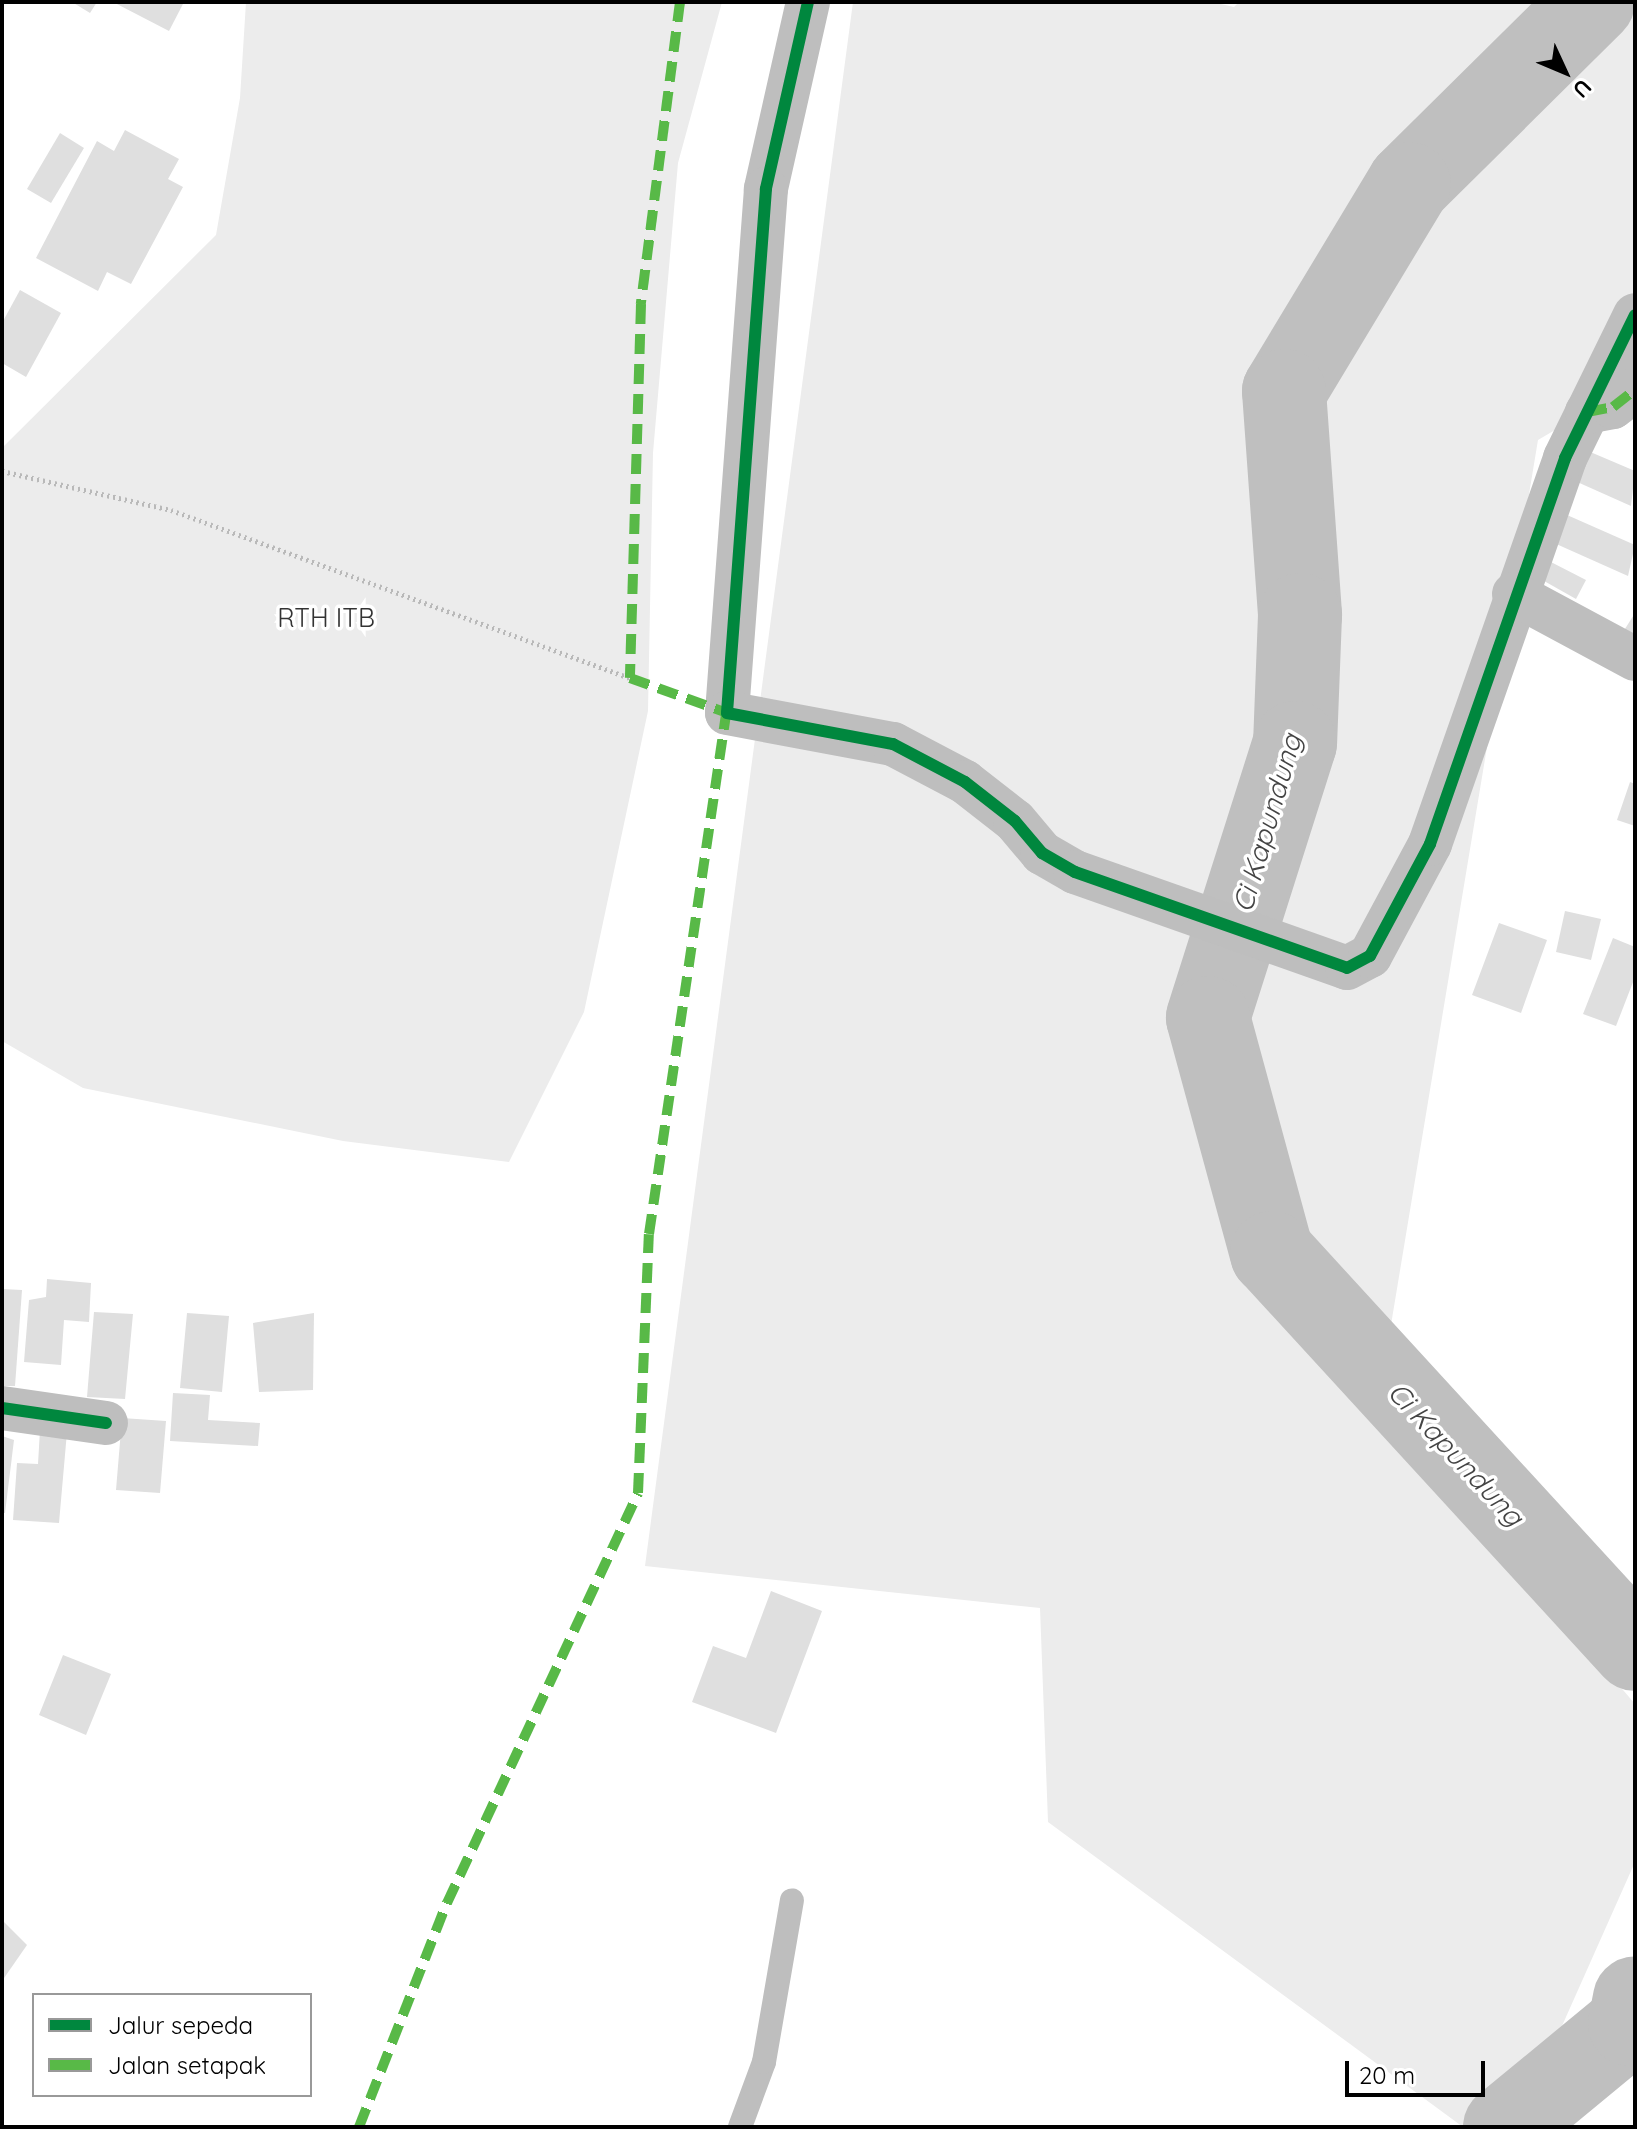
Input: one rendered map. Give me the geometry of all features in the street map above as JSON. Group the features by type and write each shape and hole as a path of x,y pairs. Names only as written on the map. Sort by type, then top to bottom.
{"street":[{"path":"808,2 766,189 727,713 893,744 965,782 1015,821 1042,853 1075,872 1207,916 1347,968 1370,956 1430,844 1514,594 1587,412 1635,315"},
{"path":"1587,412 1613,407 1635,390"},
{"path":"1514,594 1635,659"},
{"path":"2,1408 106,1423"}],"lane":[{"path":"740,2127 764,2062 792,1900"}],"path":[{"path":"2,471 171,510 630,678"}],"green space":[{"name":"RTH ITB","path":"246,2 722,2 678,163 653,453 648,711 584,1012 509,1162 343,1141 83,1088 2,1041 2,448 216,235 240,98"},
{"path":"853,2 1212,2 1234,7 1239,2 1635,2 1635,383 1538,440 1378,1403 1635,1704 1635,1862 1517,2127 1463,2127 1048,1822 1040,1608 645,1566"}],"building":[{"path":"72,2 97,2 90,13"},
{"path":"113,2 184,2 169,31"},
{"path":"125,130 179,159 168,179 183,187 131,284 107,272 98,291 36,258 97,141 114,151"},
{"path":"60,133 84,148 51,203 27,189"},
{"path":"20,290 61,313 26,377 2,363 2,323"},
{"path":"1588,451 1635,471 1631,506 1575,481"},
{"path":"1567,515 1635,545 1628,576 1554,543"},
{"path":"1547,560 1586,580 1576,599 1537,577"},
{"path":"1635,613 1635,639 1623,632"},
{"path":"1630,782 1635,784 1635,826 1617,820"},
{"path":"1565,911 1601,919 1591,960 1556,952"},
{"path":"1499,923 1547,940 1521,1013 1472,995"},
{"path":"1613,938 1635,947 1635,977 1616,1026 1583,1014"},
{"path":"47,1279 91,1283 89,1322 64,1320 61,1365 24,1362 29,1300 46,1297"},
{"path":"2,1289 22,1290 15,1386 2,1386"},
{"path":"94,1312 133,1314 125,1399 87,1397"},
{"path":"187,1313 229,1316 222,1392 180,1388"},
{"path":"314,1313 313,1390 259,1392 253,1323"},
{"path":"173,1393 210,1395 208,1420 260,1423 258,1446 170,1441"},
{"path":"122,1418 166,1421 160,1493 116,1490"},
{"path":"40,1430 67,1432 59,1523 13,1520 17,1463 38,1464"},
{"path":"2,1436 14,1440 5,1513 2,1513"},
{"path":"771,1591 822,1611 776,1733 692,1702 713,1646 746,1658"},
{"path":"63,1655 111,1674 86,1735 39,1715"},
{"path":"2,1920 27,1945 2,1981"}],"waterway":[{"name":"Ci Kapundung","path":"1593,2 1409,184 1284,391 1300,615 1295,743 1208,1018 1272,1253 1635,1649"},
{"name":"Ci Kapundung","path":"1505,2127 1630,2024 1635,1998"}],"marked path":[{"path":"680,2 641,304 630,678 727,713"},
{"path":"1587,412 1613,407 1635,390"},
{"path":"359,2127 447,1903 638,1493 649,1234 727,708"}],"cycle path":[{"path":"808,2 766,189 727,713 893,744 965,782 1015,821 1042,853 1075,872 1347,968 1370,956 1430,844 1565,458 1635,315"},
{"path":"2,1408 106,1423"}]}
